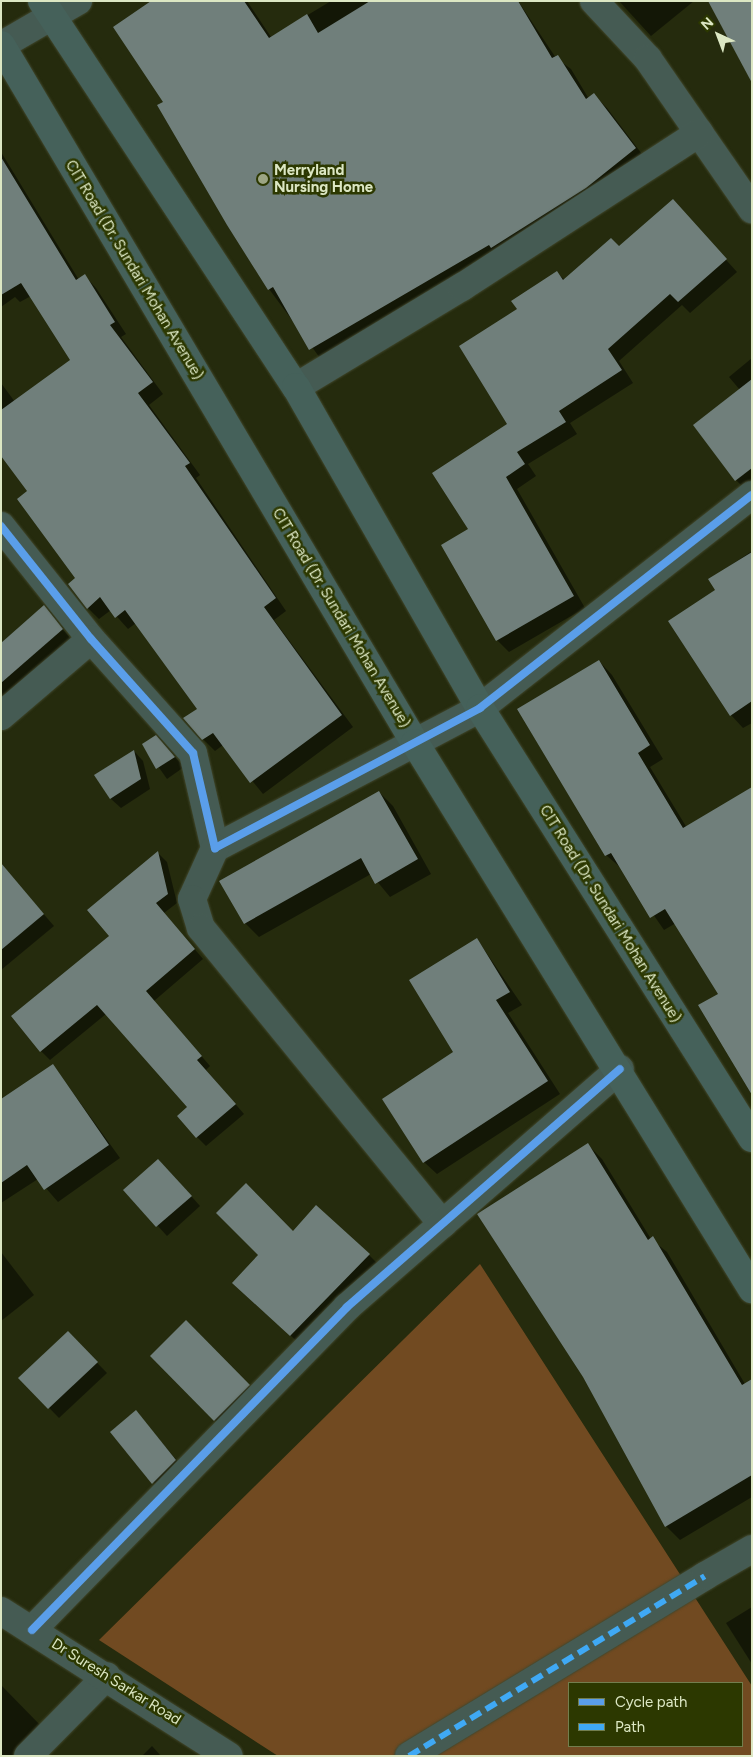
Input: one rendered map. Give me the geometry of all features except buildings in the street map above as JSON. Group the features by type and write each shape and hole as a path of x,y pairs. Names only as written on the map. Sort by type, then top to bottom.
{"main road":[{"name":"CIT Road (Dr. Sundari Mohan Avenue)","path":"47,9 296,387 480,708 749,1128"},
{"name":"CIT Road (Dr. Sundari Mohan Avenue)","path":"1,45 415,742 620,1070 752,1289"}],"street":[{"path":"1,45 47,9 78,1"},
{"path":"594,1 648,59 752,209"},
{"path":"296,387 462,287 699,133"},
{"path":"442,1224 201,928 192,899 216,848 480,708 752,495"},
{"path":"1,526 90,639 193,753 216,848"},
{"path":"1,716 90,639"},
{"path":"32,1630 347,1307 620,1070"},
{"path":"409,1756 752,1549"},
{"name":"Dr Suresh Sarkar Road","path":"1,1611 107,1676 229,1756"},
{"path":"28,1756 107,1676"}],"shaded area":[{"path":"480,1264 752,1686 752,1756 278,1756 99,1640"}],"marked path":[{"path":"409,1756 705,1576"}],"cycle path":[{"path":"1,526 91,639 193,753 215,848 480,708 752,495"},
{"path":"32,1630 347,1307 620,1069"}],"place":[{"name":"Merryland Nursing Home","path":"263,179"}]}
